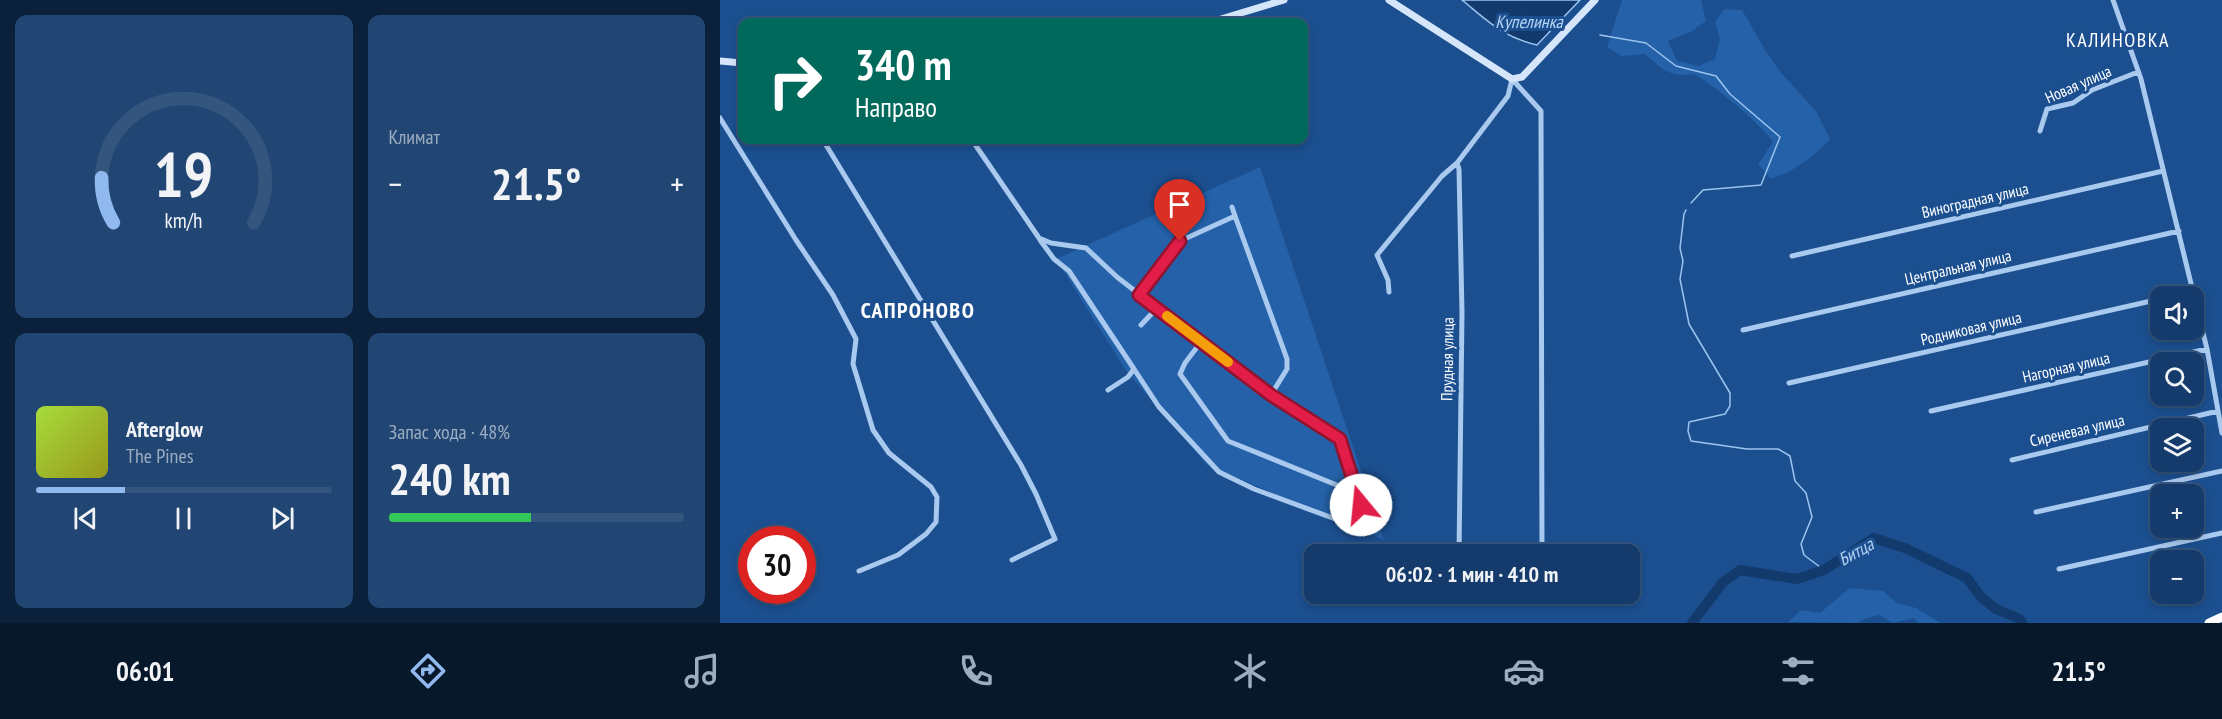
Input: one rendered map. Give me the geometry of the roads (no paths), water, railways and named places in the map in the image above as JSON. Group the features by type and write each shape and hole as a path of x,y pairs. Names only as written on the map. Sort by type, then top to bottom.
{"highway":[{"path":"2209,623 2222,617"}],"street":[{"path":"1224,18 1284,0"},
{"path":"1389,0 1512,79 1541,111 1542,544"},
{"path":"1512,79 1522,77 1594,0"},
{"path":"2113,0 2138,72 2191,286"},
{"path":"720,61 738,63"},
{"name":"Новая улица","path":"2040,131 2047,109 2073,103 2092,90 2138,72"},
{"path":"1389,292 1388,280 1377,255 1442,176 1457,163 1508,96 1512,79"},
{"path":"720,118 833,295 856,339 853,364 873,430 889,453 931,487 937,498 936,522 926,534 898,555 859,571"},
{"path":"825,144 1021,465 1039,501 1054,538 1048,544 1012,560"},
{"path":"975,144 1039,238 1054,259 1069,271 1149,394 1208,463 1227,477 1311,511 1358,527 1362,512 1340,439 1271,395 1139,295 1086,248 1051,243 1039,238"},
{"name":"Прудная улица","path":"1457,163 1461,230 1460,544"},
{"name":"Виноградная улица","path":"1792,256 2163,171"},
{"path":"1232,207 1287,359 1287,369 1271,395"},
{"path":"1139,295 1180,241 1235,216"},
{"name":"Центральная улица","path":"1743,330 2179,231"},
{"name":"Родниковая улица","path":"1789,383 2150,301"},
{"path":"1141,325 1157,308"},
{"path":"2204,337 2222,433"},
{"path":"1201,342 1180,370 1180,374 1227,441 1357,491"},
{"name":"Нагорная улица","path":"1931,411 2207,349"},
{"path":"1108,390 1128,377 1134,369"},
{"name":"Сиреневая улица","path":"2012,460 2218,411"},
{"path":"2036,512 2222,471"},
{"path":"2059,568 2222,533"}],"water":[{"name":"Купелинка","path":"1462,0 1580,0 1537,45 1505,33"}],"waterway":[{"name":"Купелинка","path":"1600,35 1646,43 1676,66 1716,76 1730,94 1780,137 1761,185 1703,190 1691,203"},
{"name":"Купелинка","path":"1686,210 1680,248 1683,261 1680,279 1689,324 1730,393 1730,406 1725,414 1689,422 1688,431 1691,441 1747,449 1778,449 1790,456 1795,481 1806,493 1812,517 1801,544 1804,555 1824,570"},
{"name":"Битца","path":"1692,623 1723,582 1740,570 1797,579 1824,570 1874,538 1905,548 1967,578 1981,597 1996,609 2020,619 2022,623"}],"district":[{"name":"КАЛИНОВКА","path":"2118,40"},
{"name":"САПРОНОВО","path":"918,310"}]}
